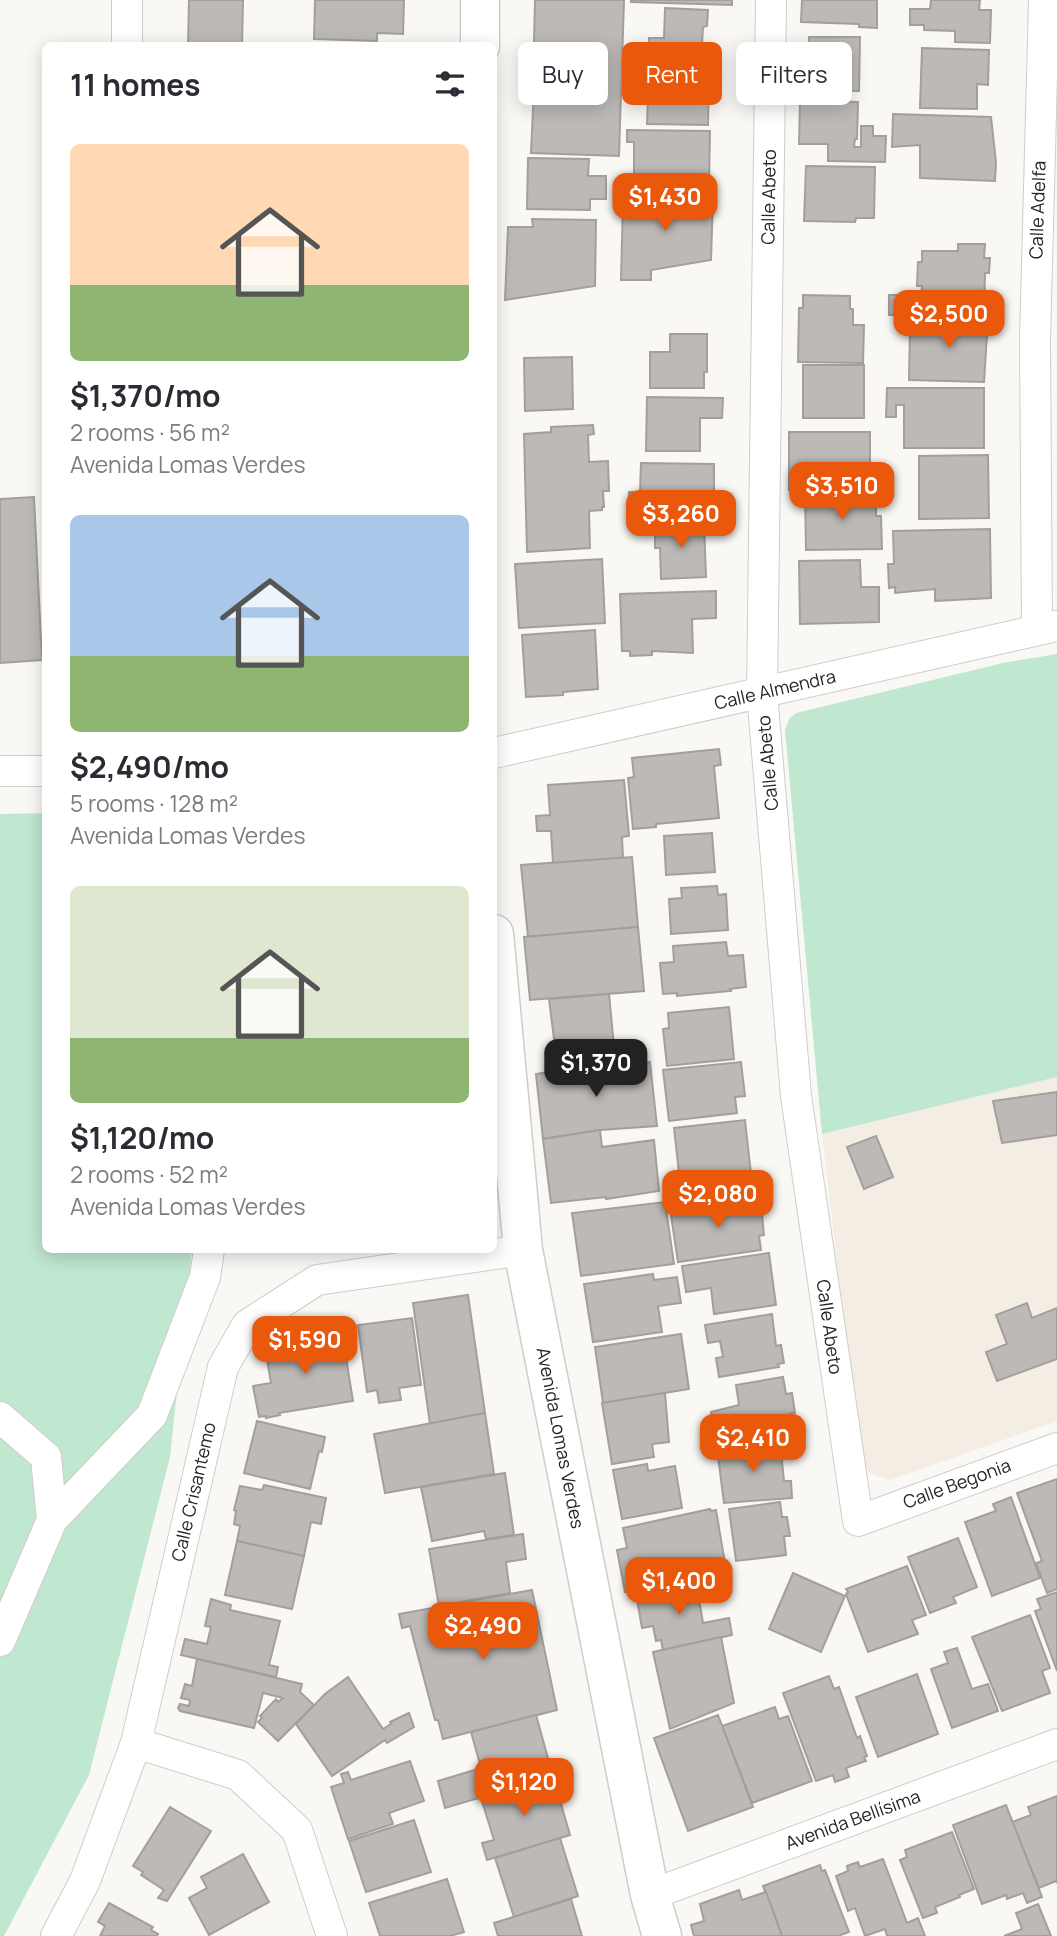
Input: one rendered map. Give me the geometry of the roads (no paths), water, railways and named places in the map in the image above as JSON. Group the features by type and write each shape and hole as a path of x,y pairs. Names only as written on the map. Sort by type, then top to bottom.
{"street":[{"path":"127,0 127,42"},
{"path":"480,0 480,42"},
{"name":"Calle Abeto","path":"771,0 762,693 796,1096 858,1521"},
{"name":"Calle Adelfa","path":"1044,0 1047,628"},
{"name":"Calle Almendra","path":"497,752 1047,628"},
{"path":"0,771 42,771"},
{"name":"Avenida Lomas Verdes","path":"497,967 523,1250 650,1895 662,1936"},
{"name":"Calle Crisantemo","path":"56,1936 85,1881 136,1743 223,1367 247,1325 317,1280 523,1250"},
{"path":"0,1641 52,1520 152,1415 205,1277 209,1253"},
{"path":"0,1417 46,1457 52,1520"},
{"name":"Calle Begonia","path":"858,1521 1057,1448"},
{"path":"136,1743 239,1775 297,1830 332,1936"},
{"name":"Avenida Bellísima","path":"650,1895 1057,1744"}]}
